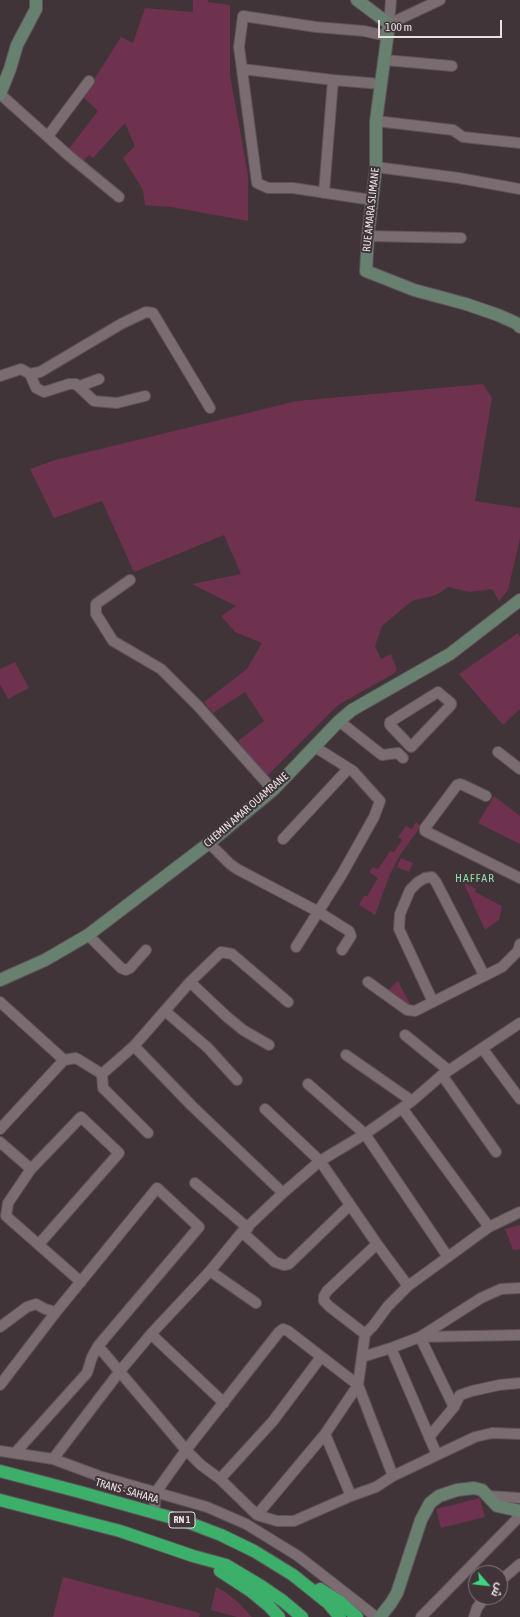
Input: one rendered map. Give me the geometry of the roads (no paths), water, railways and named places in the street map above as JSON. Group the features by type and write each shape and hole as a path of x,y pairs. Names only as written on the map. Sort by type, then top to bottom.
{"highway":[{"name":"TRANS - SAHARA","path":"0,1472 154,1512 187,1522 221,1535 254,1551 293,1575 328,1604 340,1617"},
{"path":"0,1500 120,1531 193,1556 226,1565 284,1601 302,1617"},
{"path":"193,1556 234,1579 269,1606 279,1617"},
{"path":"293,1575 312,1583 340,1602 357,1617"}],"street":[{"path":"36,0 36,10 17,45 10,69 0,94 68,155 119,197"},
{"path":"357,0 389,24"},
{"path":"389,24 390,0"},
{"path":"389,24 440,0"},
{"path":"372,200 293,188 268,188 257,183 239,47 243,16 364,31 387,36"},
{"name":"RUE AMARA SLIMANE","path":"389,24 376,121 376,167 368,236 366,271 414,290 466,304 498,315 516,323 520,327"},
{"path":"385,60 452,66"},
{"path":"242,69 381,84"},
{"path":"324,193 333,80"},
{"path":"48,136 89,81"},
{"path":"376,121 453,130 463,137 520,143"},
{"path":"376,167 459,178 520,189"},
{"path":"368,236 461,238"},
{"path":"30,374 40,372 121,324 146,312 153,313 210,408"},
{"path":"0,376 21,369 30,374 36,388 44,392 69,384 76,384 80,386 94,401 108,403 124,402 145,396"},
{"path":"80,386 99,379"},
{"path":"130,580 96,604 96,614 113,641 161,669 198,706 273,790"},
{"name":"CHEMIN AMAR OUAMRANE","path":"0,980 45,960 88,935 209,843 273,790 339,720 352,710 450,654 520,600"},
{"path":"440,692 451,703 451,705 411,747 390,725 390,722 440,692"},
{"path":"339,720 382,755 398,753 403,758"},
{"path":"296,947 342,874 374,817 380,801 352,771 314,747"},
{"path":"498,752 520,770"},
{"path":"282,839 348,769"},
{"path":"486,796 463,785 457,785 425,831 520,878"},
{"path":"209,843 237,869 349,931 351,936 342,950"},
{"path":"433,1002 399,929 400,914 410,890 418,882 425,878 432,877 436,882 484,975"},
{"path":"88,935 121,968 126,970 130,968 146,950"},
{"path":"368,982 412,1012 416,1011 502,967 513,958 518,951 520,944"},
{"path":"102,1074 134,1046 190,982 221,952 232,954 288,1002"},
{"path":"190,982 243,1030 269,1045"},
{"path":"0,1002 64,1060"},
{"path":"165,1011 208,1048 237,1080"},
{"path":"53,1459 120,1371 151,1334 210,1271 245,1230 283,1193 320,1161 365,1134 412,1101 445,1072 520,1023"},
{"path":"405,1035 445,1072 496,1152"},
{"path":"134,1046 192,1106 283,1193"},
{"path":"482,1048 520,1099"},
{"path":"346,1055 412,1101"},
{"path":"0,1129 64,1060 76,1058 102,1074"},
{"path":"102,1074 103,1088 148,1133"},
{"path":"308,1084 365,1134 448,1257"},
{"path":"402,1108 489,1227"},
{"path":"265,1109 320,1161 408,1286"},
{"path":"38,1244 119,1152 81,1117 30,1169 8,1203 6,1216 80,1282"},
{"path":"0,1142 30,1169"},
{"path":"195,1183 245,1230 275,1262 284,1266 289,1264 350,1205"},
{"path":"0,1385 56,1312 157,1188 199,1227 98,1346 92,1357 87,1373 15,1453"},
{"path":"257,1515 325,1434 358,1385 365,1334 388,1306 408,1286 489,1227 520,1212"},
{"path":"365,1334 330,1307 324,1301 324,1296 327,1291 377,1244"},
{"path":"210,1271 256,1303"},
{"path":"362,1357 420,1337 481,1298 501,1289 520,1288"},
{"path":"0,1327 27,1307 36,1304 45,1309 56,1312"},
{"path":"154,1512 156,1492 186,1450 279,1332 283,1329 288,1331 358,1385 393,1476"},
{"path":"151,1334 224,1403"},
{"path":"420,1337 520,1335"},
{"path":"420,1337 454,1407"},
{"path":"98,1346 201,1466 220,1479 257,1515 277,1521 294,1521 351,1496 376,1487 393,1476 475,1437 492,1433 520,1434"},
{"path":"391,1348 437,1455"},
{"path":"220,1479 273,1421 321,1357"},
{"path":"429,1437 454,1407 460,1395 499,1385 520,1383"},
{"path":"325,1434 351,1496"},
{"path":"0,1451 53,1459 99,1476 207,1507 246,1524 298,1556 376,1617"},
{"path":"380,1617 392,1603 397,1593 421,1520 430,1503 439,1496 457,1490 474,1488 482,1490 498,1506 520,1512 516,1519 424,1616"},
{"path":"489,1496 520,1498"},
{"path":"508,1574 520,1564"},
{"path":"474,1617 479,1605"}],"district":[{"name":"HAFFAR","path":"475,878"}]}
